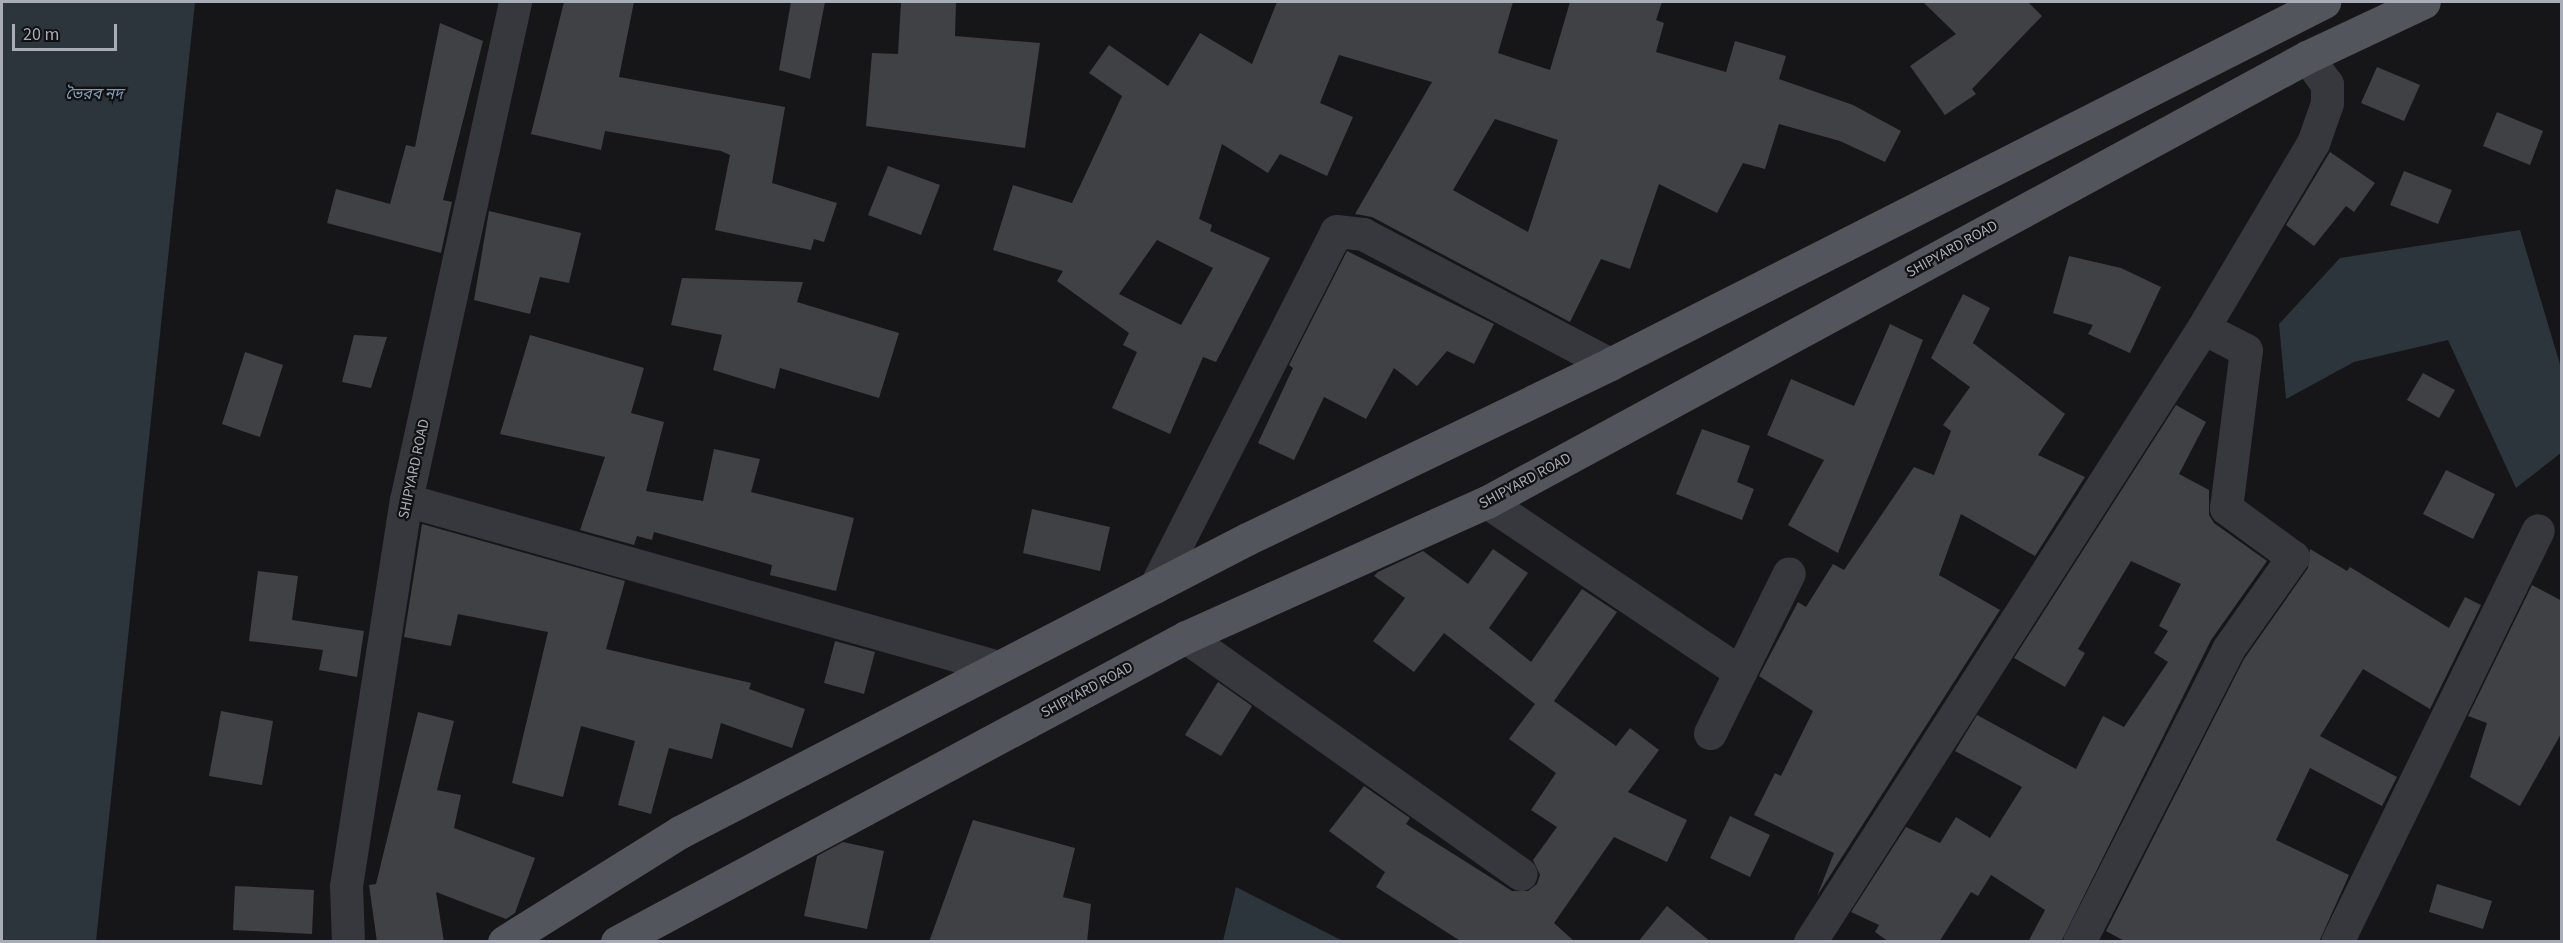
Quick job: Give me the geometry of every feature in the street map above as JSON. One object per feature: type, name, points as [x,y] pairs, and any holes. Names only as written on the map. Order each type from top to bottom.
[{"type":"main road","points":[[504,942],[681,832],[998,667],[1155,587],[1610,364],[2324,2]]},
{"type":"main road","name":"SHIPYARD ROAD","points":[[617,942],[1186,637],[1487,502],[2307,57],[2424,2]]},
{"type":"street","name":"SHIPYARD ROAD","points":[[348,942],[346,886],[406,500],[515,2]]},
{"type":"street","points":[[1810,942],[2203,328],[2313,143],[2327,103],[2327,84],[2307,57]]},
{"type":"street","points":[[1155,587],[1336,231],[1363,234],[1610,364]]},
{"type":"street","points":[[2079,942],[2228,649],[2293,557],[2226,508],[2246,350],[2203,328]]},
{"type":"street","points":[[406,500],[998,667]]},
{"type":"street","points":[[1487,502],[1740,672]]},
{"type":"street","points":[[2337,942],[2538,530]]},
{"type":"street","points":[[1710,733],[1789,573]]},
{"type":"street","points":[[1186,637],[1521,874]]},
{"type":"water","name":"ভৈরব নদ","points":[[2,2],[195,2],[96,941],[2,941]]},
{"type":"water","points":[[2520,230],[2561,368],[2562,452],[2516,488],[2448,340],[2354,362],[2286,399],[2279,324],[2340,258]]},
{"type":"water","points":[[1236,887],[1343,941],[1223,941]]},
{"type":"building","points":[[564,2],[634,2],[619,77],[785,107],[772,183],[837,203],[824,242],[814,239],[811,250],[715,230],[730,155],[721,151],[605,131],[601,150],[531,134]]},
{"type":"building","points":[[791,2],[825,2],[810,79],[779,70]]},
{"type":"building","points":[[901,2],[956,2],[955,36],[1040,43],[1025,148],[866,126],[872,53],[898,54]]},
{"type":"building","points":[[1277,2],[1513,2],[1498,53],[1550,70],[1570,2],[1662,2],[1656,20],[1664,23],[1656,52],[1726,72],[1735,41],[1786,56],[1779,79],[1853,105],[1901,131],[1885,162],[1840,141],[1779,124],[1765,169],[1743,163],[1717,213],[1659,184],[1630,269],[1601,259],[1570,322],[1372,217],[1355,214],[1432,82],[1339,55],[1320,103],[1353,117],[1327,176],[1280,154],[1268,173],[1222,144],[1199,219],[1212,225],[1210,231],[1270,258],[1216,362],[1203,357],[1170,434],[1112,408],[1137,352],[1123,345],[1129,333],[1057,281],[1063,271],[993,250],[1013,185],[1072,203],[1122,96],[1089,73],[1109,45],[1168,86],[1200,33],[1252,64]],"holes":[[[1495,119],[1558,140],[1528,232],[1453,190]],[[1157,240],[1213,268],[1181,325],[1119,294]]]},
{"type":"building","points":[[1923,2],[2028,2],[2042,16],[1972,89],[1976,94],[1945,115],[1910,66],[1956,34]]},
{"type":"building","points":[[440,23],[483,41],[443,200],[452,202],[441,253],[327,223],[336,189],[390,204],[406,145],[415,147]]},
{"type":"building","points":[[2377,67],[2420,85],[2404,121],[2361,103]]},
{"type":"building","points":[[2497,112],[2543,131],[2530,165],[2483,146]]},
{"type":"building","points":[[2330,152],[2375,183],[2354,212],[2346,206],[2314,246],[2286,225]]},
{"type":"building","points":[[888,166],[940,185],[921,235],[868,215]]},
{"type":"building","points":[[2404,171],[2452,190],[2438,224],[2390,205]]},
{"type":"building","points":[[489,211],[581,233],[569,283],[540,277],[530,314],[474,300]]},
{"type":"building","points":[[1347,251],[1494,324],[1474,364],[1447,351],[1417,386],[1394,368],[1366,419],[1324,397],[1294,460],[1258,443],[1293,368],[1289,365]]},
{"type":"building","points":[[2069,256],[2121,268],[2161,287],[2130,353],[2088,334],[2093,325],[2053,313]]},
{"type":"building","points":[[682,278],[803,282],[797,302],[899,333],[879,398],[780,368],[775,389],[713,370],[722,335],[671,325]]},
{"type":"building","points":[[1963,294],[1990,308],[1973,343],[2065,414],[2038,455],[2085,477],[2035,556],[1961,514],[1939,575],[2000,610],[1817,896],[1834,853],[1754,815],[1775,773],[1781,776],[1813,711],[1759,676],[1798,602],[1806,607],[1833,564],[1844,570],[1914,467],[1934,475],[1951,431],[1943,425],[1970,387],[1931,358]]},
{"type":"building","points":[[1890,324],[1923,340],[1838,553],[1788,525],[1824,460],[1767,435],[1791,379],[1854,406]]},
{"type":"building","points":[[354,335],[387,337],[371,388],[342,382]]},
{"type":"building","points":[[530,335],[644,368],[631,413],[664,422],[646,491],[703,501],[714,449],[760,459],[751,492],[854,518],[836,591],[770,575],[772,565],[654,532],[652,540],[637,536],[634,545],[580,530],[605,457],[500,434]]},
{"type":"building","points":[[245,352],[283,365],[260,437],[222,424]]},
{"type":"building","points":[[2423,373],[2455,390],[2439,418],[2407,400]]},
{"type":"building","points":[[2176,405],[2206,422],[2179,474],[2209,490],[2209,515],[2214,523],[2267,561],[2211,640],[2061,942],[2028,942],[2045,910],[1991,875],[1978,896],[1971,892],[1939,942],[1889,942],[1875,932],[1879,925],[1851,912],[1906,827],[1940,843],[1956,817],[1990,838],[2022,787],[1955,751],[1977,715],[2076,769],[2103,716],[2124,727],[2168,662],[2154,653],[2168,631],[2159,626],[2181,584],[2131,561],[2078,649],[2085,653],[2065,687],[2014,658]]},
{"type":"building","points":[[1702,429],[1750,446],[1737,482],[1754,489],[1742,520],[1676,494]]},
{"type":"building","points":[[2446,470],[2495,494],[2473,539],[2423,514]]},
{"type":"building","points":[[1032,509],[1110,527],[1100,571],[1023,553]]},
{"type":"building","points":[[422,524],[625,581],[606,649],[751,683],[749,689],[805,709],[792,748],[721,723],[712,759],[669,748],[651,814],[618,805],[635,741],[581,726],[563,797],[512,783],[548,632],[458,614],[451,646],[404,637]]},
{"type":"building","points":[[1493,549],[1528,573],[1489,628],[1531,662],[1582,589],[1617,612],[1554,701],[1616,746],[1630,728],[1659,750],[1628,792],[1687,820],[1667,862],[1614,837],[1554,923],[1575,942],[1462,942],[1376,887],[1385,872],[1329,831],[1364,786],[1410,818],[1406,824],[1512,891],[1528,891],[1537,884],[1540,875],[1533,860],[1557,827],[1531,810],[1556,773],[1509,739],[1535,704],[1444,633],[1414,672],[1373,641],[1405,598],[1374,576],[1378,572],[1423,551],[1468,584]]},
{"type":"building","points":[[2310,549],[2347,571],[2350,567],[2449,628],[2465,597],[2481,605],[2430,709],[2363,669],[2320,736],[2397,777],[2382,806],[2310,768],[2276,840],[2349,875],[2319,942],[2126,942],[2106,931],[2244,659],[2308,568]]},
{"type":"building","points":[[258,571],[298,576],[292,620],[364,631],[357,677],[319,670],[323,650],[249,641]]},
{"type":"building","points":[[2532,585],[2562,601],[2561,734],[2520,806],[2470,777],[2487,723],[2468,716]]},
{"type":"building","points":[[835,641],[875,652],[864,694],[824,683]]},
{"type":"building","points":[[1218,682],[1252,706],[1221,756],[1185,735]]},
{"type":"building","points":[[221,711],[273,721],[262,785],[209,776]]},
{"type":"building","points":[[418,712],[454,721],[437,790],[461,795],[454,828],[535,858],[515,913],[506,919],[436,892],[444,942],[377,942],[369,885],[376,884]]},
{"type":"building","points":[[1730,816],[1770,835],[1750,877],[1710,858]]},
{"type":"building","points":[[973,820],[1075,848],[1063,897],[1091,904],[1087,942],[929,942]]},
{"type":"building","points":[[843,842],[884,851],[867,929],[804,916],[817,856]]},
{"type":"building","points":[[2437,884],[2492,901],[2483,929],[2429,912]]},
{"type":"building","points":[[235,886],[314,890],[312,934],[233,930]]},
{"type":"building","points":[[1667,906],[1711,942],[1638,942]]}]
